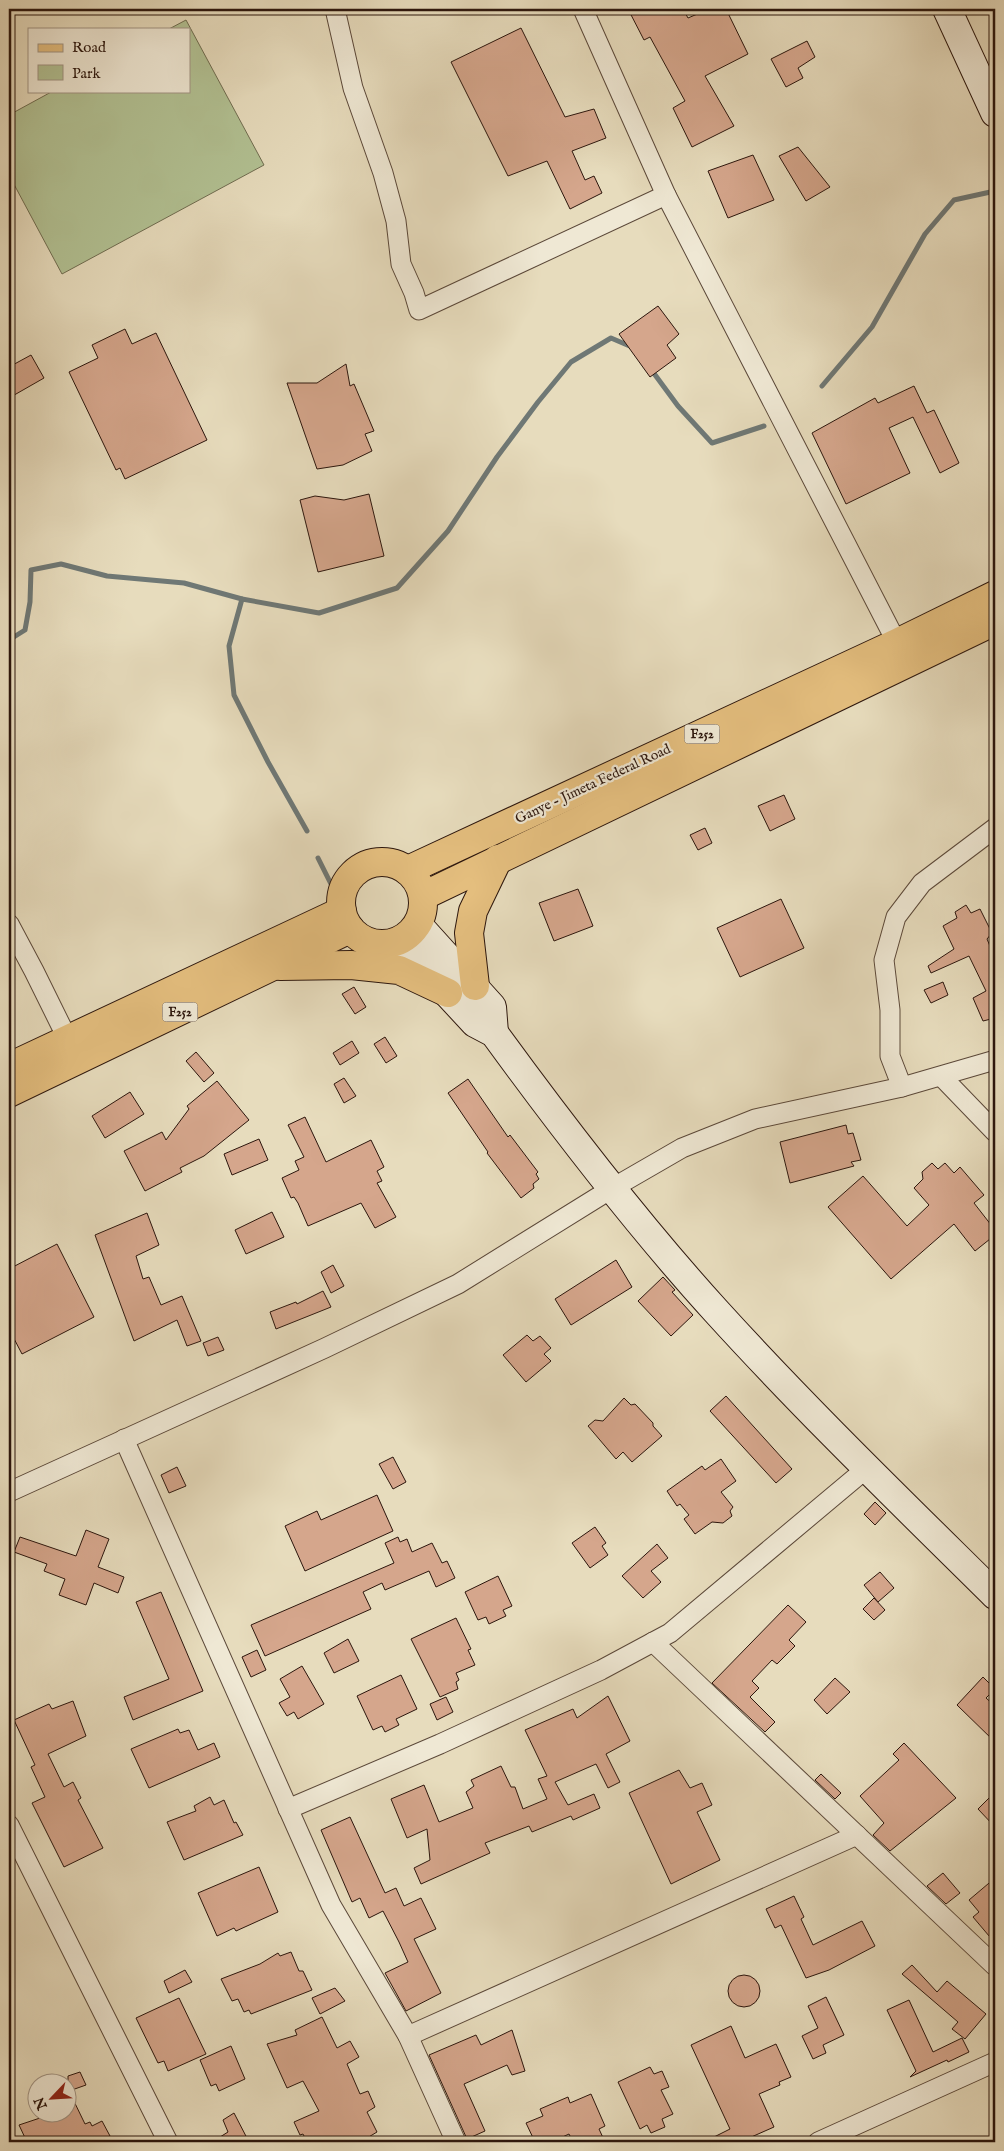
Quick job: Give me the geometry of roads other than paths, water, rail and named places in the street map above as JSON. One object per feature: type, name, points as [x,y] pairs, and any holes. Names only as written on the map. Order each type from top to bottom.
[{"type":"main road","points":[[947,9],[995,113]]},
{"type":"main road","name":"Ganye - Jimeta Federal Road","points":[[408,870],[898,644],[995,595]]},
{"type":"main road","name":"Ganye - Jimeta Federal Road","points":[[423,896],[995,621]]},
{"type":"main road","points":[[475,986],[469,933],[473,911],[498,859]]},
{"type":"main road","points":[[380,861],[399,865],[408,870],[415,878],[423,896],[424,906],[409,933],[385,945],[375,944],[361,938],[346,920],[343,891],[347,882],[361,867],[380,861]]},
{"type":"main road","name":"F252","points":[[9,1068],[73,1050],[274,966],[346,920]]},
{"type":"main road","name":"F252","points":[[9,1093],[73,1050],[346,920]]},
{"type":"main road","points":[[409,933],[475,986],[492,1007],[494,1033]]},
{"type":"main road","points":[[409,933],[448,993],[475,1023],[494,1033],[611,1189],[717,1312],[867,1468],[995,1595]]},
{"type":"main road","points":[[274,966],[351,965],[399,970],[448,993]]},
{"type":"street","points":[[335,9],[353,88],[383,173],[396,221],[401,264],[414,293],[419,310],[666,195]]},
{"type":"street","points":[[583,9],[666,195],[898,644]]},
{"type":"street","points":[[902,1087],[890,1056],[890,1010],[884,960],[896,917],[922,883],[995,828]]},
{"type":"street","points":[[9,924],[73,1050]]},
{"type":"street","points":[[9,1492],[458,1284],[611,1189],[682,1148],[755,1118],[902,1087],[942,1077],[995,1060]]},
{"type":"street","points":[[942,1077],[995,1132]]},
{"type":"street","points":[[124,1439],[331,1905],[408,2036],[456,2142]]},
{"type":"street","points":[[288,1810],[449,1740],[602,1670],[670,1634],[867,1468]]},
{"type":"street","points":[[654,1642],[995,1966]]},
{"type":"street","points":[[9,1825],[168,2142]]},
{"type":"street","points":[[408,2036],[857,1835]]},
{"type":"street","points":[[818,2142],[995,2062]]},
{"type":"waterway","points":[[822,386],[872,327],[925,234],[954,200],[995,191]]},
{"type":"waterway","points":[[9,640],[25,630],[30,602],[31,570],[61,564],[107,576],[184,583],[242,599],[319,613],[397,588],[448,531],[497,457],[571,362],[611,338],[632,347]]},
{"type":"waterway","points":[[650,368],[678,406],[712,443],[764,426]]},
{"type":"waterway","points":[[242,599],[229,646],[234,695],[268,762],[307,831]]},
{"type":"waterway","points":[[318,858],[333,888]]}]
